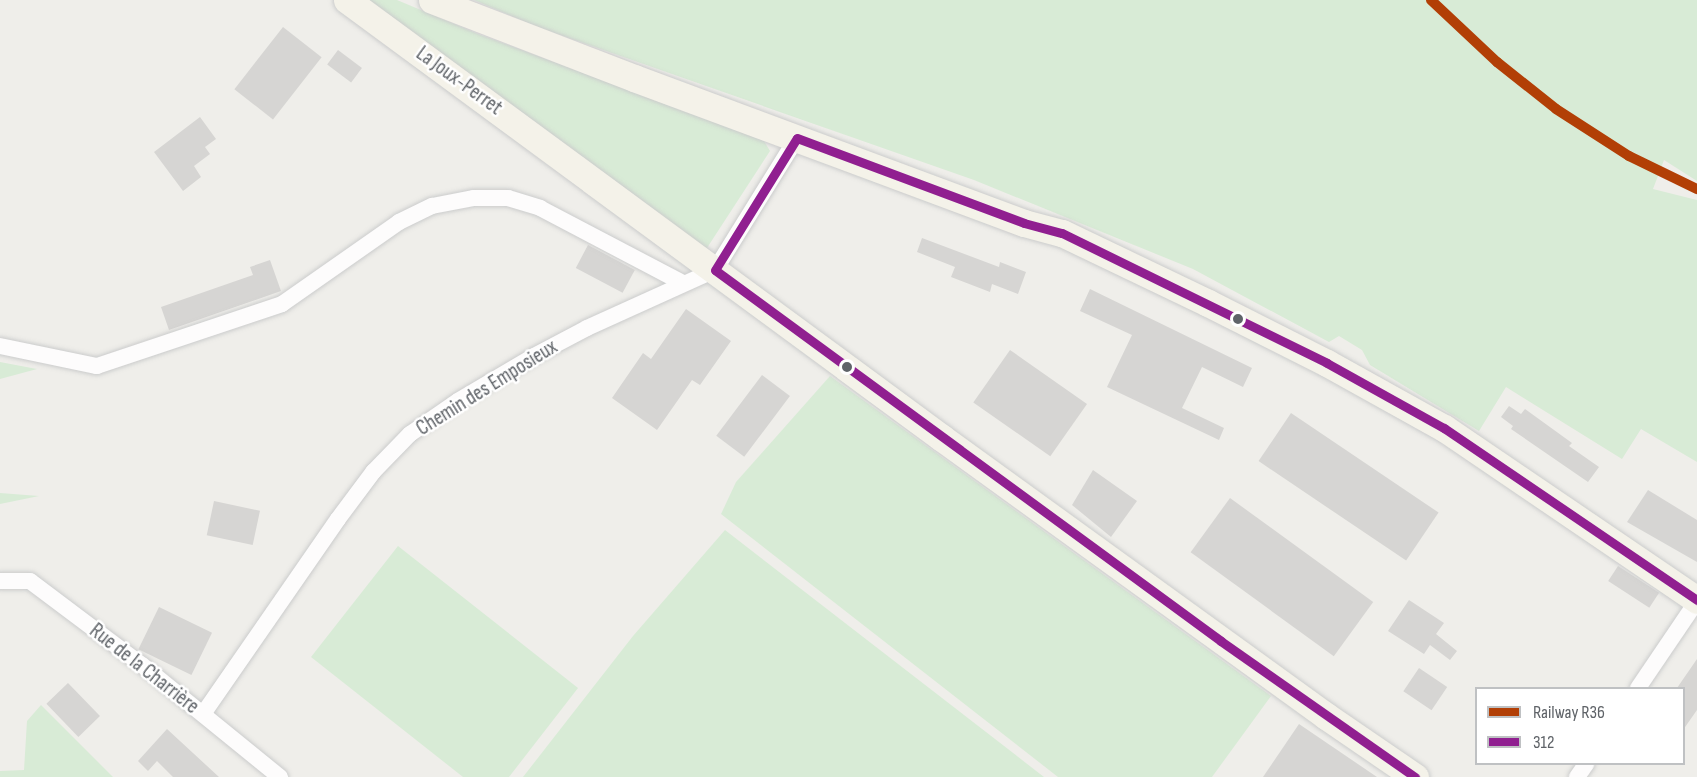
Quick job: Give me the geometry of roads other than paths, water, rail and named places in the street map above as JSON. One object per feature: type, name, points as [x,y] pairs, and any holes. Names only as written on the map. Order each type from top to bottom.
[{"type":"main road","name":"La Joux-Perret","points":[[347,0],[1183,613],[1415,777]]},
{"type":"main road","points":[[432,0],[508,31],[1024,223],[1062,233],[1327,363],[1444,429],[1697,601]]},
{"type":"street","points":[[715,270],[797,138]]},
{"type":"street","points":[[0,346],[97,366],[282,304],[399,222],[432,206],[474,198],[508,198],[540,208],[683,284]]},
{"type":"street","name":"Chemin des Emposieux","points":[[203,714],[338,519],[373,472],[410,434],[499,376],[587,328],[715,270]]},
{"type":"street","name":"Rue de la Charrière","points":[[0,581],[30,581],[142,665],[280,777]]},
{"type":"street","points":[[1639,687],[1697,601]]},
{"type":"rail line","name":"R36","points":[[1431,0],[1497,62],[1556,109],[1629,156],[1697,189]]}]
